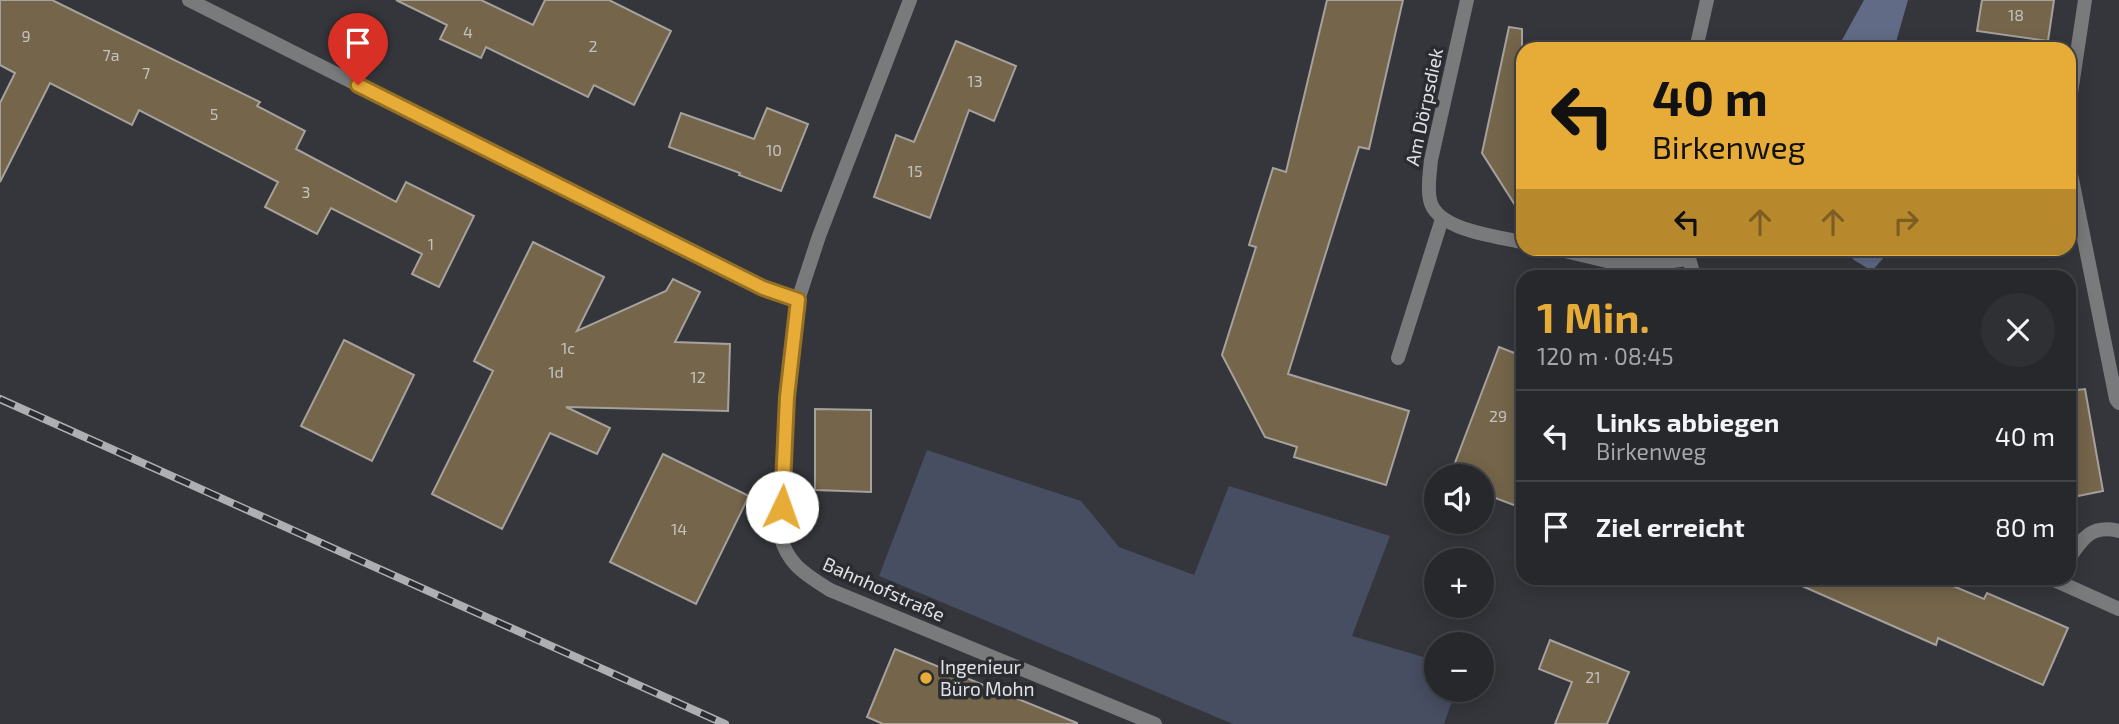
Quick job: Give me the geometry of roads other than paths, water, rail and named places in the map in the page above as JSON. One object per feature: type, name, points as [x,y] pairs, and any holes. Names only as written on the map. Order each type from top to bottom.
[{"type":"street","points":[[188,0],[763,288],[798,300]]},
{"type":"street","name":"Bahnhofstraße","points":[[910,0],[815,248],[798,300],[787,397],[780,535],[784,551],[799,570],[830,590],[1155,724]]},
{"type":"street","name":"Am Dörpsdiek","points":[[1442,219],[1430,203],[1428,185],[1431,160],[1467,0]]},
{"type":"street","points":[[1698,42],[1707,0]]},
{"type":"street","points":[[2076,60],[2085,0]]},
{"type":"street","points":[[2076,199],[2116,399],[2119,403]]},
{"type":"street","points":[[1398,358],[1442,219],[1470,230],[1516,241]]},
{"type":"street","points":[[1586,256],[1639,265],[1679,256]]},
{"type":"street","points":[[2076,551],[2090,533],[2106,528],[2119,531]]},
{"type":"street","points":[[2069,585],[2119,609]]},
{"type":"railway","points":[[0,399],[725,724]]},
{"type":"place","name":"Ingenieur Büro Mohn","points":[[926,678]]}]
